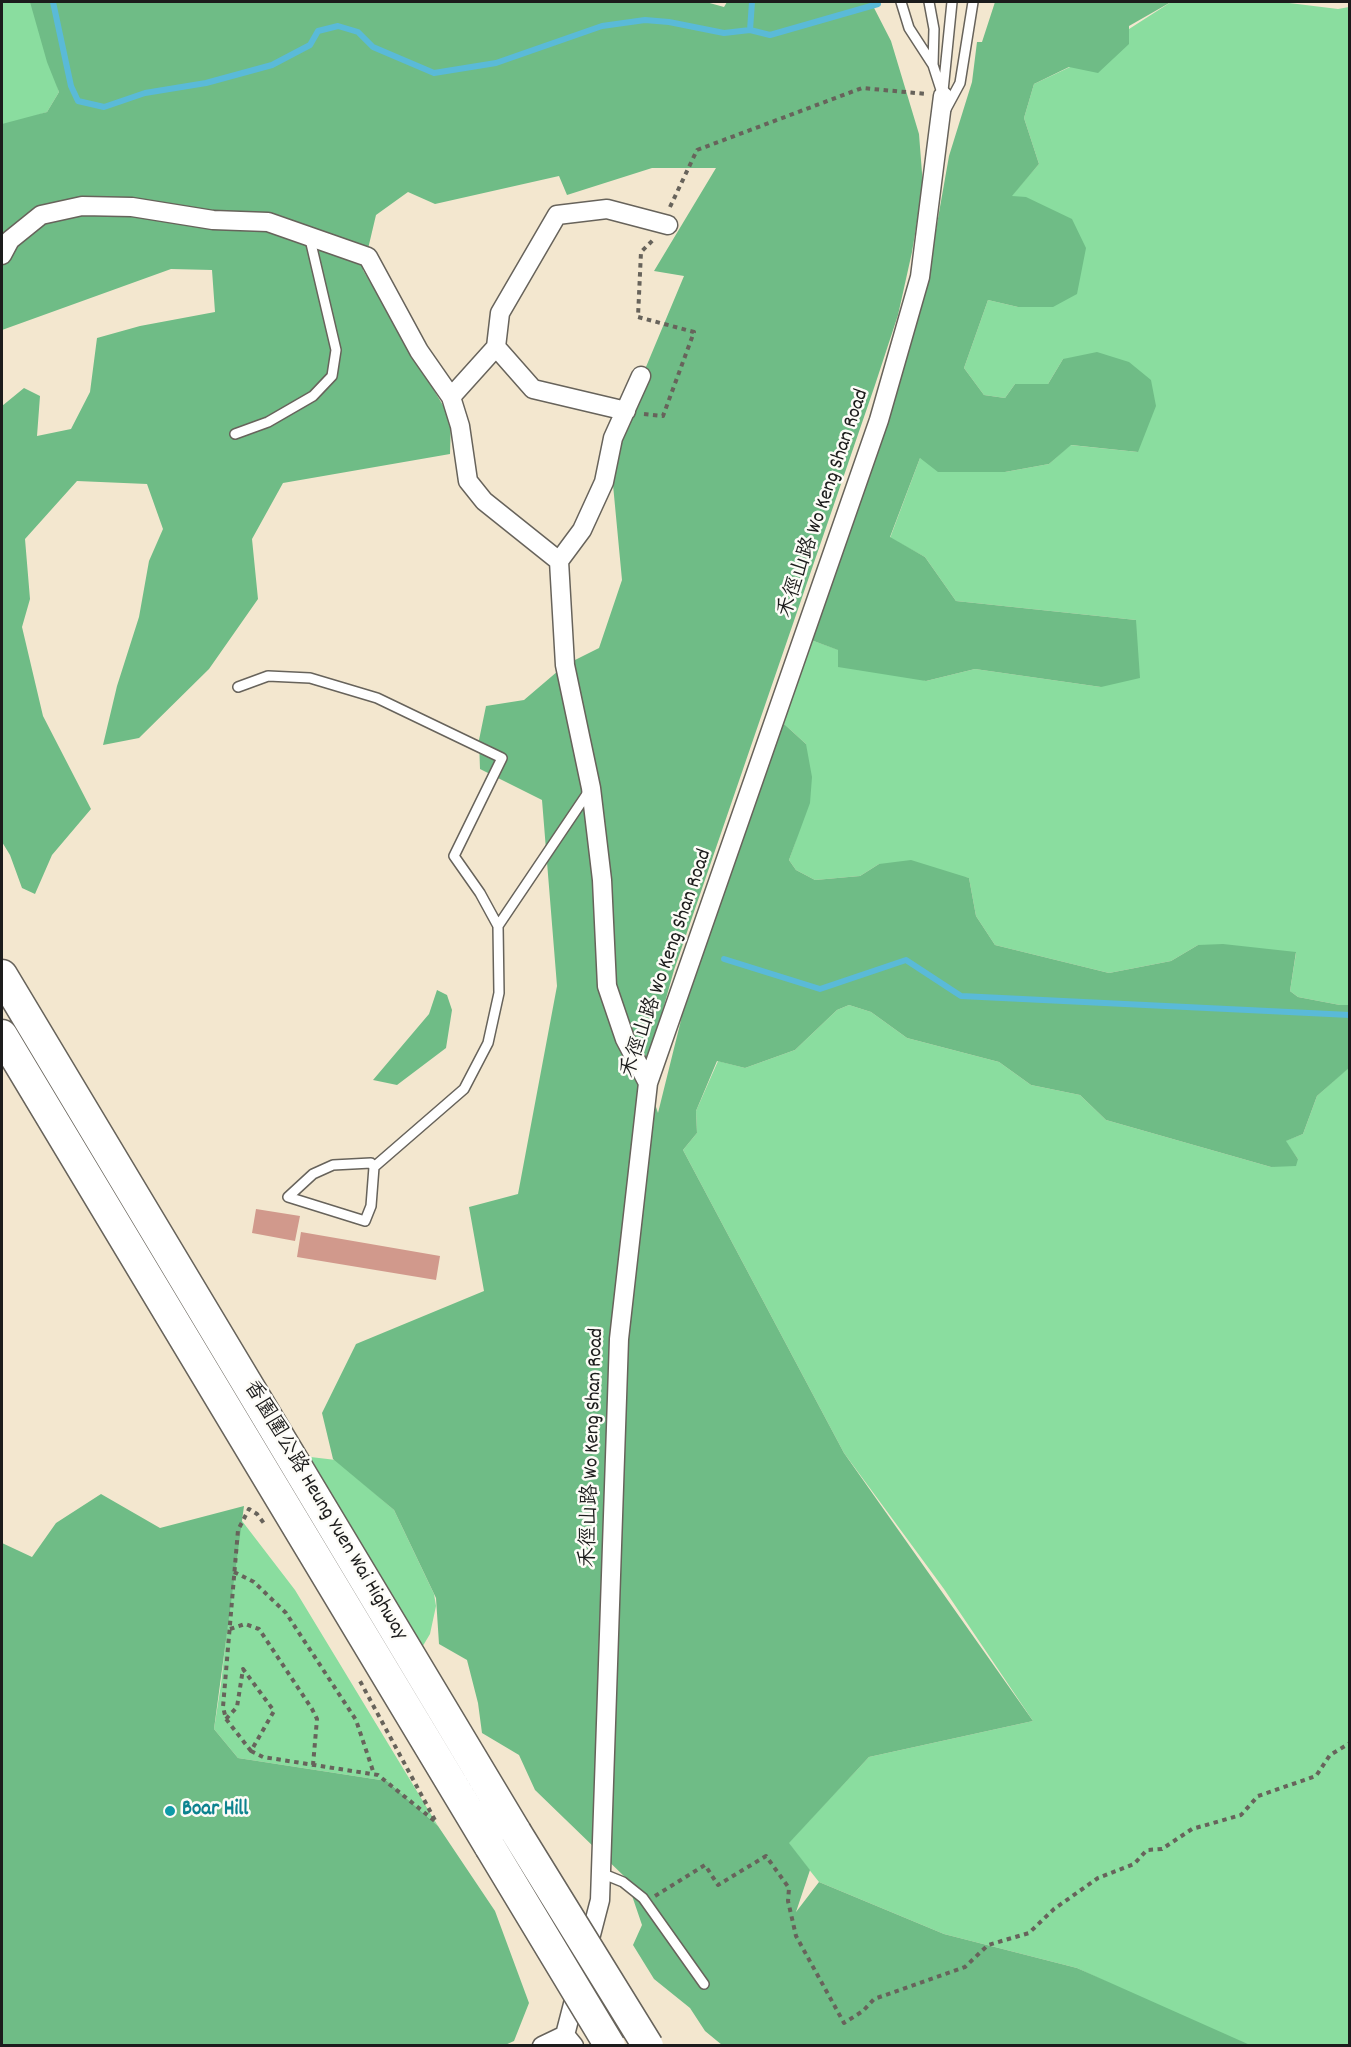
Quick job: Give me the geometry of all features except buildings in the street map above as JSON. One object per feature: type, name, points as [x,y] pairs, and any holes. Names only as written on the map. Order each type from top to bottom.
[{"type":"highway","name":"香園圍公路 Heung Yuen Wai Highway","points":[[2,975],[516,1832],[648,2046]]},
{"type":"highway","name":"香園圍公路 Heung Yuen Wai Highway","points":[[2,1035],[609,2046]]},
{"type":"street","name":"禾徑山路 Wo Keng Shan Road","points":[[569,2040],[600,1900],[619,1339],[648,1083],[879,420],[920,277],[943,96]]},
{"type":"street","points":[[2,255],[10,240],[41,215],[81,206],[132,207],[213,219],[268,222],[368,257],[419,351],[451,397],[460,426],[468,480],[484,501],[559,561]]},
{"type":"street","points":[[451,397],[496,347],[500,313],[557,215],[607,209],[668,225]]},
{"type":"street","points":[[496,347],[533,389],[626,411]]},
{"type":"street","points":[[641,376],[614,438],[604,482],[582,530],[559,561],[565,665],[591,788],[602,880],[607,986],[625,1039],[648,1083]]},
{"type":"street","points":[[542,2046],[569,2040]]},
{"type":"lane","name":"禾徑山路 Wo Keng Shan Road","points":[[901,2],[909,28],[933,64],[943,96]]},
{"type":"lane","points":[[929,2],[934,29],[933,64]]},
{"type":"lane","points":[[943,96],[952,2]]},
{"type":"lane","points":[[942,117],[960,83],[973,2]]},
{"type":"lane","points":[[235,434],[268,422],[313,396],[332,376],[336,350],[309,235]]},
{"type":"lane","points":[[238,687],[268,676],[310,678],[377,698],[502,759],[454,856],[480,893],[498,926],[499,993],[488,1043],[464,1089],[374,1167],[371,1206],[365,1221],[288,1197],[313,1173],[333,1165],[371,1163],[374,1167]]},
{"type":"lane","points":[[498,926],[591,788]]},
{"type":"lane","points":[[601,1873],[623,1882],[646,1902],[705,1984]]},
{"type":"path","points":[[626,411],[663,416],[694,332],[638,317],[641,252],[668,225],[670,206],[697,150],[862,88],[943,96]]},
{"type":"path","points":[[270,1530],[257,1514],[249,1509],[238,1530],[223,1707],[226,1719],[251,1751],[263,1757],[374,1775],[436,1822],[356,1675]]},
{"type":"path","points":[[234,1572],[254,1582],[286,1613],[356,1720],[374,1775]]},
{"type":"path","points":[[230,1629],[244,1624],[259,1629],[312,1709],[316,1719],[313,1765]]},
{"type":"path","points":[[226,1719],[237,1707],[243,1669],[274,1711],[251,1751]]},
{"type":"path","points":[[646,1902],[705,1865],[718,1885],[766,1856],[789,1888],[788,1901],[795,1936],[844,2023],[863,2011],[874,1999],[965,1967],[988,1945],[1029,1933],[1054,1909],[1098,1878],[1134,1864],[1147,1850],[1162,1849],[1192,1829],[1240,1815],[1258,1796],[1316,1776],[1330,1755],[1350,1743]]},
{"type":"green space","points":[[2,2],[32,2],[59,92],[47,112],[2,127]]},
{"type":"green space","points":[[30,2],[706,2],[724,7],[727,2],[871,2],[891,41],[919,134],[923,186],[912,252],[898,315],[875,385],[674,970],[660,1020],[648,1083],[658,1113],[682,1016],[783,723],[806,744],[812,777],[810,803],[789,860],[796,870],[815,880],[860,876],[879,864],[911,860],[969,878],[976,916],[995,945],[1109,973],[1171,961],[1198,945],[1223,944],[1296,952],[1290,991],[1298,997],[1349,1005],[1350,1067],[1317,1096],[1303,1134],[1286,1141],[1298,1159],[1296,1166],[1271,1167],[1106,1120],[1080,1095],[1031,1085],[999,1062],[907,1038],[871,1012],[849,1005],[837,1010],[795,1050],[745,1068],[717,1061],[696,1111],[697,1133],[683,1150],[844,1453],[1033,1721],[869,1757],[789,1843],[810,1870],[796,1912],[819,1882],[944,1934],[1077,1968],[1250,2045],[722,2045],[705,2031],[690,2008],[654,1979],[633,1945],[642,1925],[626,1878],[535,1790],[519,1755],[482,1733],[478,1703],[467,1660],[439,1644],[436,1598],[394,1510],[333,1459],[322,1413],[356,1344],[484,1291],[469,1207],[518,1194],[557,986],[542,800],[480,769],[479,740],[486,706],[524,700],[565,665],[599,648],[622,580],[610,453],[684,276],[654,271],[716,168],[652,168],[567,195],[559,176],[435,204],[408,192],[376,215],[363,270],[451,419],[450,454],[283,483],[252,539],[258,599],[209,669],[139,738],[103,745],[117,686],[139,617],[149,561],[163,529],[147,484],[77,481],[25,539],[30,599],[22,627],[43,716],[91,809],[52,855],[35,894],[22,888],[10,855],[2,842],[2,406],[24,388],[40,396],[37,436],[71,429],[90,392],[97,338],[140,326],[215,312],[212,270],[171,269],[2,330],[2,124],[47,112],[59,92],[47,62]]},
{"type":"green space","points":[[995,2],[1171,2],[1129,26],[1129,44],[1098,73],[1069,67],[1034,84],[1024,118],[1039,164],[1012,196],[1026,197],[1072,219],[1086,248],[1077,294],[1053,307],[1018,307],[988,300],[964,368],[984,395],[1005,398],[1015,384],[1048,384],[1063,359],[1097,352],[1129,362],[1151,380],[1156,406],[1138,452],[1071,445],[1049,464],[1005,472],[938,472],[920,458],[890,537],[925,557],[956,601],[1136,620],[1140,678],[1101,687],[975,669],[926,681],[838,667],[838,650],[811,640],[896,394],[925,292],[949,156],[972,82],[977,42],[982,42]]},
{"type":"green space","points":[[1171,2],[1281,2],[1338,9],[1349,7],[1349,1005],[1298,997],[1290,991],[1296,953],[1198,945],[1171,961],[1109,973],[995,945],[976,916],[969,878],[879,864],[860,876],[815,880],[796,870],[789,860],[796,840],[806,744],[783,723],[811,640],[926,681],[975,669],[1101,687],[1136,620],[956,601],[925,557],[890,538],[920,458],[1005,472],[1049,464],[1070,445],[1138,452],[1063,359],[1048,384],[1015,384],[1005,398],[984,395],[964,368],[988,300],[1018,307],[1011,196],[1039,164],[1024,118],[1034,84],[1070,67]]},
{"type":"green space","points":[[437,990],[447,995],[452,1010],[446,1048],[397,1085],[373,1080],[429,1014]]},
{"type":"green space","points":[[849,1005],[871,1012],[907,1038],[999,1062],[1031,1085],[1080,1095],[1106,1120],[1271,1167],[1298,1159],[1285,1141],[1303,1134],[1317,1096],[1349,1067],[1349,2045],[1240,2045],[1077,1968],[944,1934],[819,1882],[788,1843],[869,1757],[1033,1721],[944,1589],[844,1453],[683,1150],[697,1133],[696,1111],[718,1061],[745,1068],[795,1050],[837,1010]]},
{"type":"green space","points":[[302,1456],[336,1460],[394,1510],[434,1594],[436,1606],[430,1634],[421,1649]]},
{"type":"green space","points":[[101,1494],[160,1528],[244,1506],[214,1729],[238,1758],[387,1781],[438,1826],[495,1911],[529,2003],[514,2041],[503,2046],[2,2045],[2,1543],[32,1557],[56,1523]]},
{"type":"green space","points":[[239,1517],[295,1590],[438,1826],[387,1781],[238,1758],[214,1729]]},
{"type":"waterway","points":[[53,2],[71,86],[78,101],[104,107],[145,93],[206,83],[272,65],[310,45],[318,31],[338,26],[358,32],[373,47],[434,73],[496,63],[602,26],[645,20],[669,22],[724,33],[750,30],[770,35],[878,4]]},
{"type":"waterway","points":[[750,30],[752,2]]},
{"type":"waterway","points":[[724,959],[820,989],[906,960],[961,996],[1350,1015]]},
{"type":"place","name":"Boar Hill","points":[[170,1811]]}]
